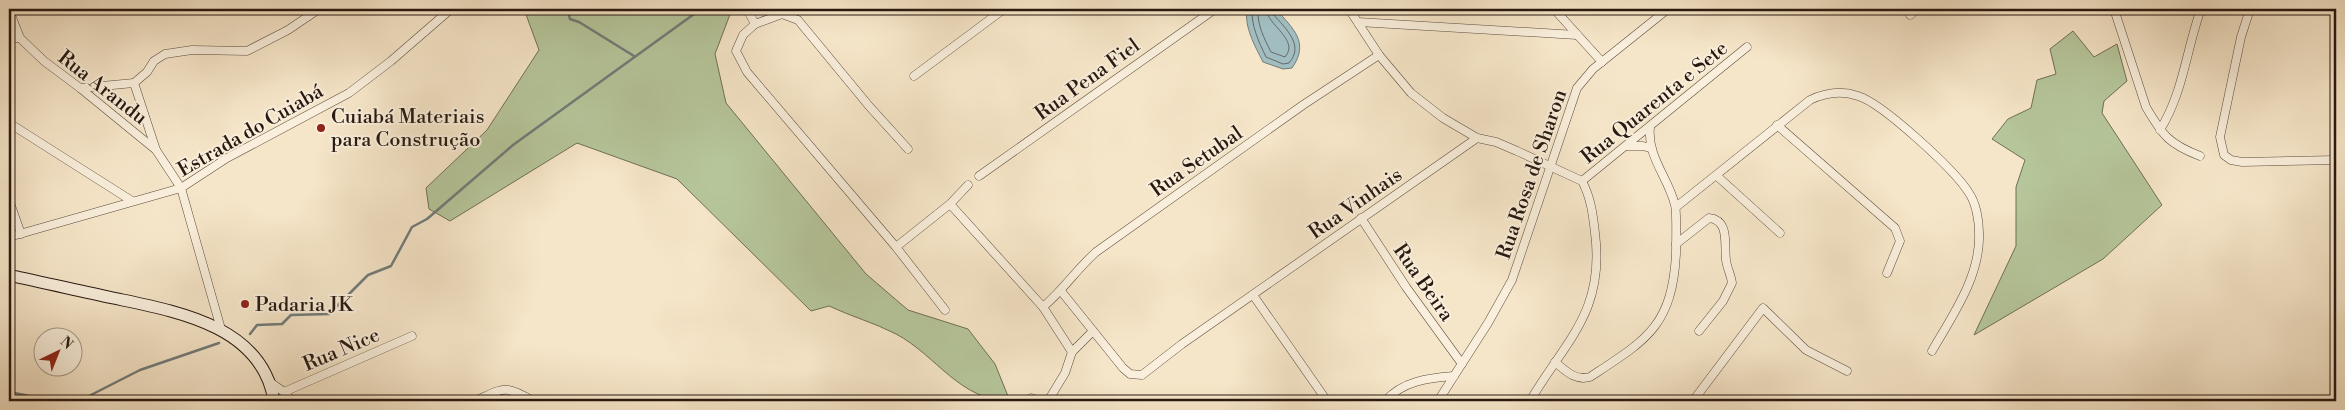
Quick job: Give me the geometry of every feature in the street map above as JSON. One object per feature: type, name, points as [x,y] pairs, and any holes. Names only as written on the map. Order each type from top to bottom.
[{"type":"main road","points":[[9,275],[171,310],[221,329],[242,345],[262,368],[270,382],[274,401]]},
{"type":"street","points":[[80,88],[134,83],[147,72],[154,61],[165,54],[192,50],[247,51],[288,30],[319,9]]},
{"type":"street","name":"Estrada do Cuiabá","points":[[9,237],[181,188],[227,158],[349,93],[391,61],[451,9]]},
{"type":"street","points":[[747,9],[755,24]]},
{"type":"street","points":[[914,76],[1004,9]]},
{"type":"street","name":"Rua Pena Fiel","points":[[979,176],[1216,9]]},
{"type":"street","points":[[1349,9],[1379,56],[1411,93],[1443,118],[1477,138],[1503,145],[1582,181],[1592,209],[1597,248],[1593,294],[1585,316],[1530,401]]},
{"type":"street","points":[[1554,9],[1602,62]]},
{"type":"street","name":"Rua Rosa de Sharon","points":[[1438,401],[1488,323],[1512,280],[1576,88],[1602,62],[1668,9]]},
{"type":"street","points":[[1910,15],[1918,9]]},
{"type":"street","points":[[2114,9],[2146,107],[2160,130],[2176,146],[2200,156]]},
{"type":"street","points":[[2250,9],[2241,37],[2224,113],[2220,137],[2224,155],[2231,160],[2242,162],[2336,160]]},
{"type":"street","name":"Rua Arandu","points":[[9,10],[20,38],[44,61],[156,150],[181,188],[221,329]]},
{"type":"street","points":[[2160,130],[2169,116],[2184,76],[2199,10]]},
{"type":"street","points":[[908,149],[869,106],[798,20],[782,14],[771,16],[755,24],[743,35],[736,51],[743,66],[820,161],[896,248],[945,310]]},
{"type":"street","points":[[1358,22],[1576,35]]},
{"type":"street","points":[[9,38],[20,38]]},
{"type":"street","name":"Rua Quarenta e Sete","points":[[1582,181],[1747,47]]},
{"type":"street","name":"Rua Setubal","points":[[1043,307],[1061,291],[1082,264],[1096,252],[1303,105],[1379,56]]},
{"type":"street","points":[[134,83],[156,150]]},
{"type":"street","points":[[1676,206],[1717,176],[1777,125],[1810,100],[1823,94],[1838,92],[1860,96],[1879,107],[1905,129],[1958,179],[1970,194],[1977,213],[1979,234],[1977,263],[1959,304],[1932,351]]},
{"type":"street","points":[[9,123],[132,201]]},
{"type":"street","points":[[1777,125],[1895,228],[1900,241],[1887,273]]},
{"type":"street","points":[[1555,362],[1575,377],[1582,379],[1590,377],[1639,344],[1652,332],[1665,311],[1673,287],[1676,206],[1650,148],[1650,127]]},
{"type":"street","name":"Rua Vinhais","points":[[1093,331],[1130,374],[1142,375],[1152,370],[1182,344],[1477,138]]},
{"type":"street","points":[[1626,147],[1643,146],[1650,148]]},
{"type":"street","points":[[1717,176],[1780,233]]},
{"type":"street","points":[[896,248],[950,204],[968,185]]},
{"type":"street","points":[[9,200],[21,234]]},
{"type":"street","points":[[950,204],[1043,307],[1072,352]]},
{"type":"street","name":"Rua Beira","points":[[1361,218],[1406,288],[1462,364]]},
{"type":"street","points":[[1676,244],[1709,218],[1716,219],[1721,223],[1725,232],[1726,259],[1732,283],[1723,301],[1699,331]]},
{"type":"street","points":[[1048,401],[1065,373],[1072,352],[1093,331],[1061,291]]},
{"type":"street","points":[[1253,295],[1328,401]]},
{"type":"street","points":[[1693,401],[1763,308],[1806,350],[1847,371]]},
{"type":"street","name":"Rua Nice","points":[[284,392],[412,336]]},
{"type":"street","points":[[1385,401],[1403,387],[1419,380],[1454,376]]},
{"type":"street","points":[[270,382],[284,392],[292,401]]},
{"type":"street","points":[[476,401],[509,388],[533,401]]},
{"type":"street","points":[[1031,398],[1040,401]]},
{"type":"green space","points":[[524,9],[732,9],[715,54],[726,103],[866,274],[908,310],[968,329],[995,364],[1010,401],[992,399],[963,385],[924,353],[888,330],[829,306],[811,311],[677,179],[577,143],[450,221],[429,209],[426,188],[487,130],[539,50]]},
{"type":"green space","points":[[2073,31],[2094,57],[2117,44],[2127,81],[2104,101],[2102,113],[2162,205],[2103,259],[1974,335],[2016,246],[2016,187],[2025,160],[1992,139],[2008,119],[2031,108],[2037,80],[2056,74],[2050,49]]},
{"type":"water","points":[[1247,9],[1276,9],[1293,30],[1299,43],[1299,51],[1292,68],[1283,69],[1263,62],[1247,23]]},
{"type":"waterway","points":[[567,9],[570,19],[579,22],[634,56]]},
{"type":"waterway","points":[[250,334],[257,325],[282,324],[291,315],[329,314],[368,275],[391,266],[412,227],[427,219],[513,145],[701,9]]},
{"type":"waterway","points":[[58,401],[85,398],[140,370],[219,343]]},
{"type":"waterway","points":[[9,392],[56,401]]},
{"type":"place","name":"Cuiabá Materiais para Construção","points":[[321,128]]},
{"type":"place","name":"Padaria JK","points":[[245,304]]}]
